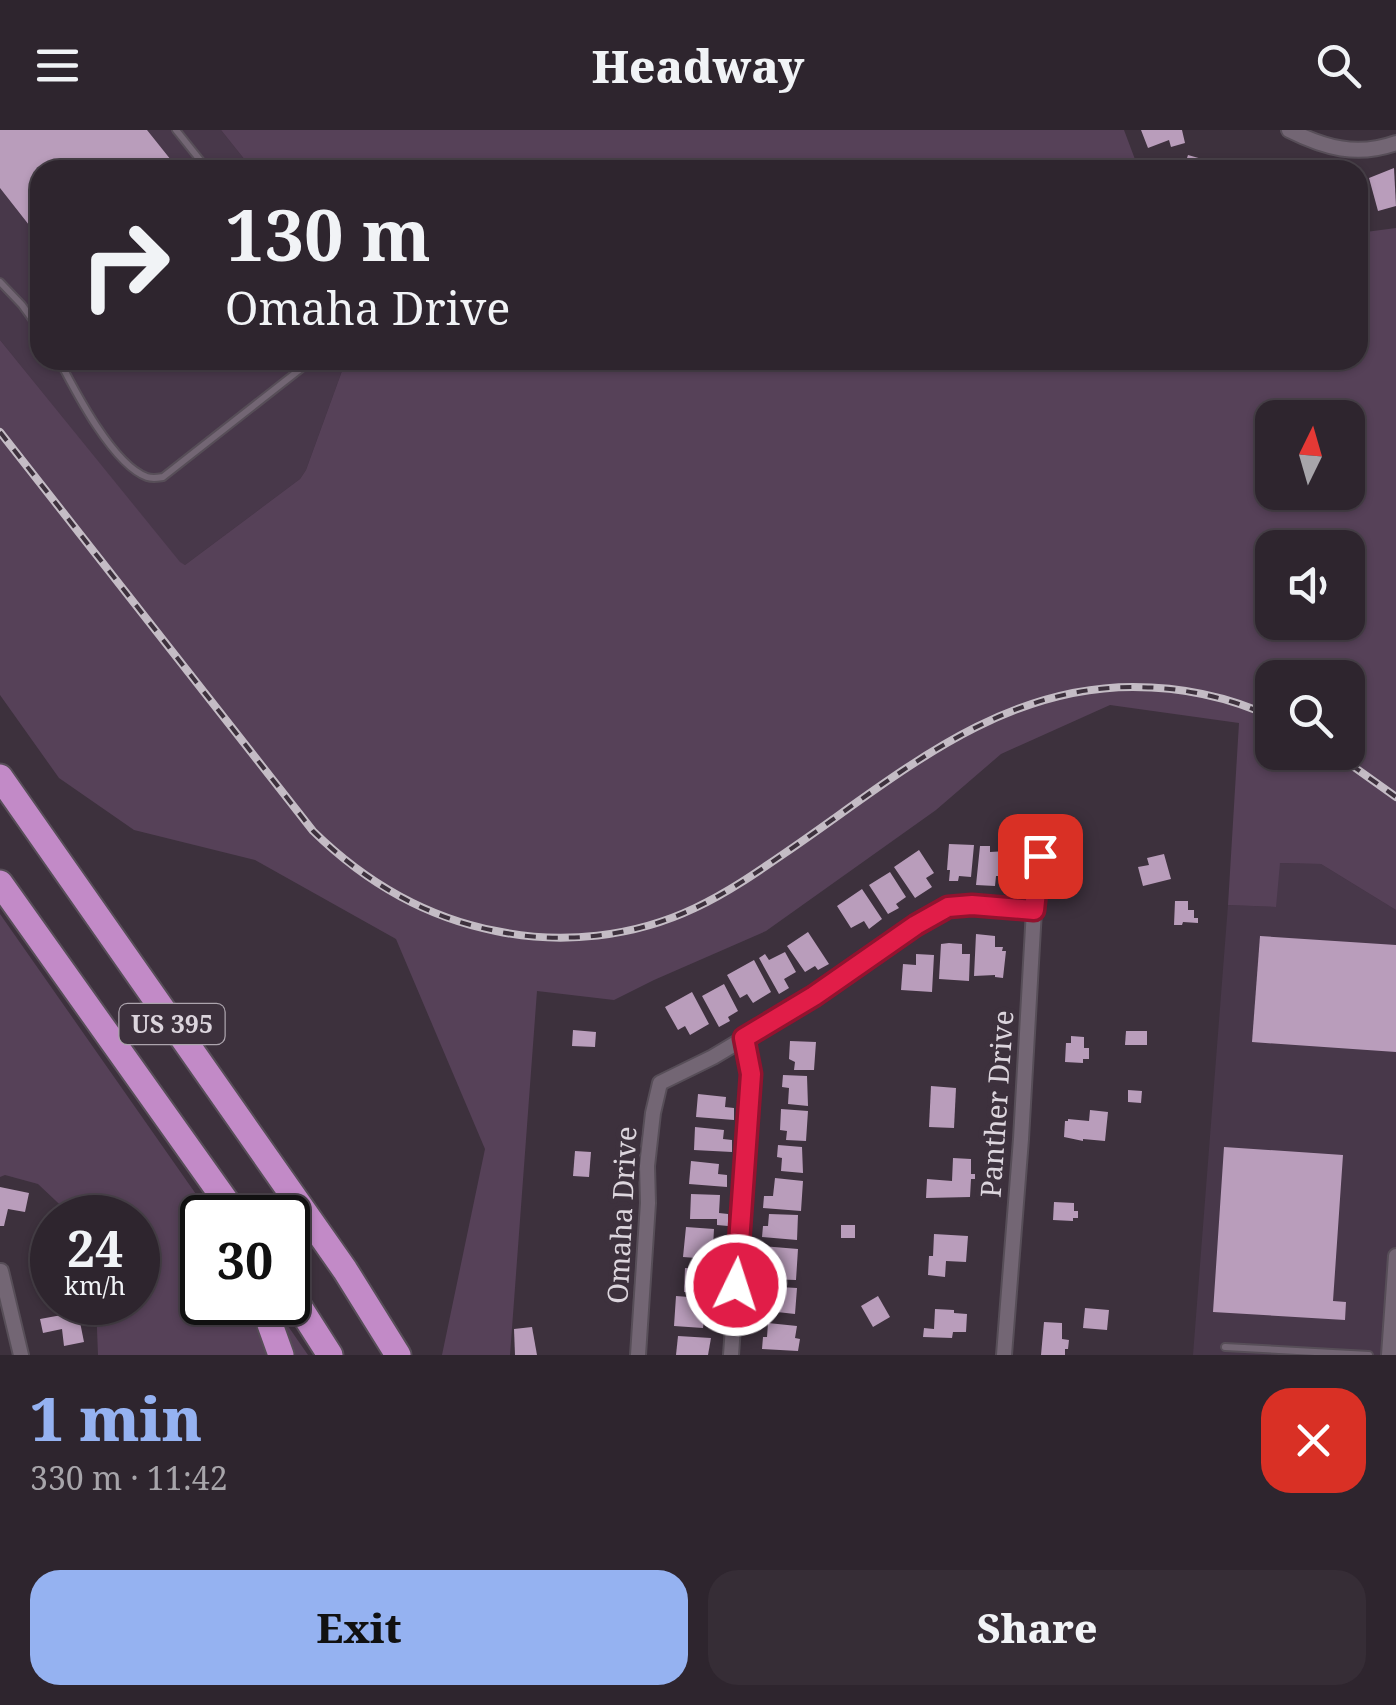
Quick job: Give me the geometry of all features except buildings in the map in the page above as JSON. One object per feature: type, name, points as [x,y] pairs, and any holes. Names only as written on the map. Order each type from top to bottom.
[{"type":"highway","name":"US 395","points":[[0,778],[334,1254],[398,1355]]},
{"type":"highway","name":"US 395","points":[[0,883],[221,1195]]},
{"type":"highway","points":[[114,1046],[204,1195]]},
{"type":"highway","points":[[310,1324],[330,1355]]},
{"type":"highway","points":[[270,1325],[281,1355]]},
{"type":"street","points":[[1289,130],[1338,150],[1373,150],[1396,142]]},
{"type":"street","name":"Panther Drive","points":[[1004,1355],[1040,856]]},
{"type":"street","name":"Omaha Drive","points":[[638,1355],[648,1203],[646,1166],[660,1083],[814,996],[948,907],[1034,910]]},
{"type":"street","points":[[732,1355],[751,1074],[744,1038]]},
{"type":"street","points":[[1389,1355],[1396,1256]]},
{"type":"street","points":[[0,1343],[20,1348],[1,1270]]},
{"type":"lane","points":[[176,130],[200,160]]},
{"type":"lane","points":[[0,282],[30,316]]},
{"type":"lane","points":[[64,370],[80,402],[122,459],[150,478],[163,477],[299,370]]},
{"type":"lane","points":[[1225,1348],[1369,1355]]},
{"type":"shaded area","points":[[0,130],[221,130],[245,160],[30,160],[30,370],[342,370],[300,479],[185,565],[0,340]]},
{"type":"shaded area","points":[[221,130],[1124,130],[1135,160],[245,160]]},
{"type":"shaded area","points":[[1396,228],[1396,910],[1321,864],[1280,863],[1276,907],[1228,905],[1239,723],[1110,705],[1001,754],[936,810],[766,931],[614,1000],[537,991],[510,1355],[442,1355],[485,1149],[396,939],[255,860],[134,830],[59,778],[0,695],[0,340],[185,565],[300,479],[342,370],[1368,370],[1368,232]]},
{"type":"shaded area","points":[[1279,863],[1321,864],[1396,910],[1396,1355],[1193,1355],[1228,905],[1275,907]]},
{"type":"shaded area","points":[[0,914],[197,1195],[180,1195],[180,1325],[287,1325],[308,1355],[98,1355],[97,1325],[160,1325],[160,1195],[50,1195],[38,1184],[0,1177]]},
{"type":"railway","points":[[0,432],[313,831],[353,866],[397,895],[444,917],[496,931],[572,938],[623,932],[672,918],[741,882],[948,742],[1036,703],[1083,691],[1151,687],[1187,691],[1255,710]]},
{"type":"railway","points":[[1358,770],[1396,797]]},
{"type":"route","points":[[736,1285],[751,1074],[744,1038],[948,907],[1034,910],[1040,856]]}]
